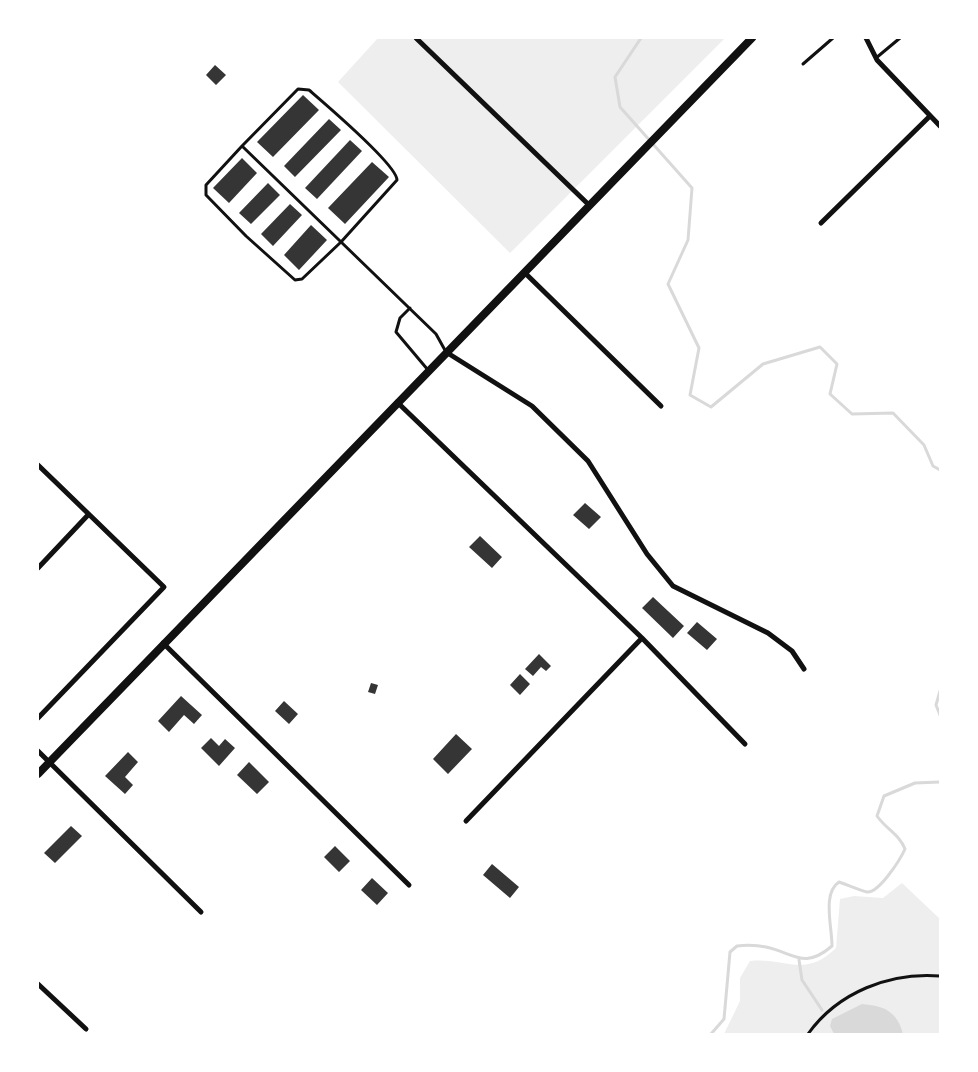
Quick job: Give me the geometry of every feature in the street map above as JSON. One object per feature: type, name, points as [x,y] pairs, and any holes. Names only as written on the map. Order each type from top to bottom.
[{"type":"main road","points":[[38,774],[752,38]]},
{"type":"street","points":[[416,38],[589,205]]},
{"type":"street","points":[[866,38],[876,58],[940,126]]},
{"type":"street","points":[[821,223],[930,116]]},
{"type":"street","points":[[524,272],[661,406]]},
{"type":"street","points":[[446,352],[532,406],[588,461],[647,554],[673,586],[768,633],[792,651],[804,669]]},
{"type":"street","points":[[397,402],[642,638],[745,744]]},
{"type":"street","points":[[38,465],[164,587],[38,718]]},
{"type":"street","points":[[38,568],[88,515]]},
{"type":"street","points":[[466,821],[642,638]]},
{"type":"street","points":[[163,643],[409,885]]},
{"type":"street","points":[[38,751],[201,912]]},
{"type":"street","points":[[38,984],[86,1029]]},
{"type":"lane","points":[[803,64],[833,38]]},
{"type":"lane","points":[[876,58],[900,38]]},
{"type":"lane","points":[[303,88],[309,90],[375,150],[395,171],[397,180],[341,242],[302,279],[295,280],[246,236],[206,195],[206,185],[242,146],[298,89],[303,88]]},
{"type":"lane","points":[[242,146],[436,334],[446,352]]},
{"type":"lane","points":[[410,308],[400,318],[396,332],[428,370]]},
{"type":"lane","points":[[808,1035],[824,1016],[845,999],[867,988],[895,977],[940,976]]},
{"type":"shaded area","points":[[378,38],[725,38],[510,253],[338,82]]},
{"type":"shaded area","points":[[902,883],[940,919],[940,1034],[724,1034],[740,1001],[740,978],[750,961],[795,965],[814,963],[836,948],[840,899],[854,896],[883,898]]},
{"type":"shaded area","points":[[862,1004],[877,1006],[888,1011],[897,1020],[903,1034],[834,1034],[830,1026],[832,1019]]},
{"type":"building","points":[[215,65],[226,75],[216,85],[206,75]]},
{"type":"building","points":[[303,95],[319,110],[273,157],[257,142]]},
{"type":"building","points":[[329,119],[341,130],[295,177],[284,166]]},
{"type":"building","points":[[350,140],[362,151],[317,199],[305,188]]},
{"type":"building","points":[[242,158],[257,173],[229,203],[213,188]]},
{"type":"building","points":[[372,162],[389,177],[345,224],[328,208]]},
{"type":"building","points":[[268,183],[280,195],[251,224],[239,213]]},
{"type":"building","points":[[290,204],[302,215],[273,246],[261,234]]},
{"type":"building","points":[[311,225],[327,240],[299,270],[284,255]]},
{"type":"building","points":[[585,503],[601,517],[589,529],[573,515]]},
{"type":"building","points":[[480,536],[502,557],[492,568],[469,547]]},
{"type":"building","points":[[653,597],[684,626],[673,638],[642,608]]},
{"type":"building","points":[[697,622],[717,639],[707,650],[687,633]]},
{"type":"building","points":[[539,654],[551,666],[546,671],[541,667],[533,676],[525,669]]},
{"type":"building","points":[[520,674],[530,684],[520,695],[510,685]]},
{"type":"building","points":[[371,683],[378,685],[375,694],[368,692]]},
{"type":"building","points":[[181,696],[202,715],[194,724],[184,715],[169,732],[158,721]]},
{"type":"building","points":[[284,701],[298,714],[289,724],[275,711]]},
{"type":"building","points":[[456,734],[472,749],[448,774],[433,759]]},
{"type":"building","points":[[211,738],[219,746],[225,739],[235,748],[219,766],[201,748]]},
{"type":"building","points":[[128,752],[138,762],[125,777],[133,785],[125,794],[105,776]]},
{"type":"building","points":[[249,762],[269,782],[257,794],[237,775]]},
{"type":"building","points":[[71,826],[82,836],[55,863],[44,853]]},
{"type":"building","points":[[335,846],[350,861],[339,872],[324,857]]},
{"type":"building","points":[[492,864],[519,887],[510,898],[483,875]]},
{"type":"building","points":[[372,878],[388,893],[377,905],[361,890]]},
{"type":"waterway","points":[[641,38],[615,77],[620,107],[692,188],[688,240],[668,284],[699,348],[690,395],[711,407],[763,364],[820,347],[837,364],[830,394],[852,414],[893,413],[924,445],[933,466],[940,470]]},
{"type":"waterway","points":[[940,691],[936,705],[940,715]]},
{"type":"waterway","points":[[711,1034],[724,1019],[730,952],[737,946],[755,946],[806,958],[814,957],[832,946],[829,902],[834,887],[839,882],[867,892],[872,891],[889,875],[905,849],[900,840],[877,816],[884,796],[915,783],[940,782]]},
{"type":"waterway","points":[[799,960],[802,980],[822,1010]]}]
